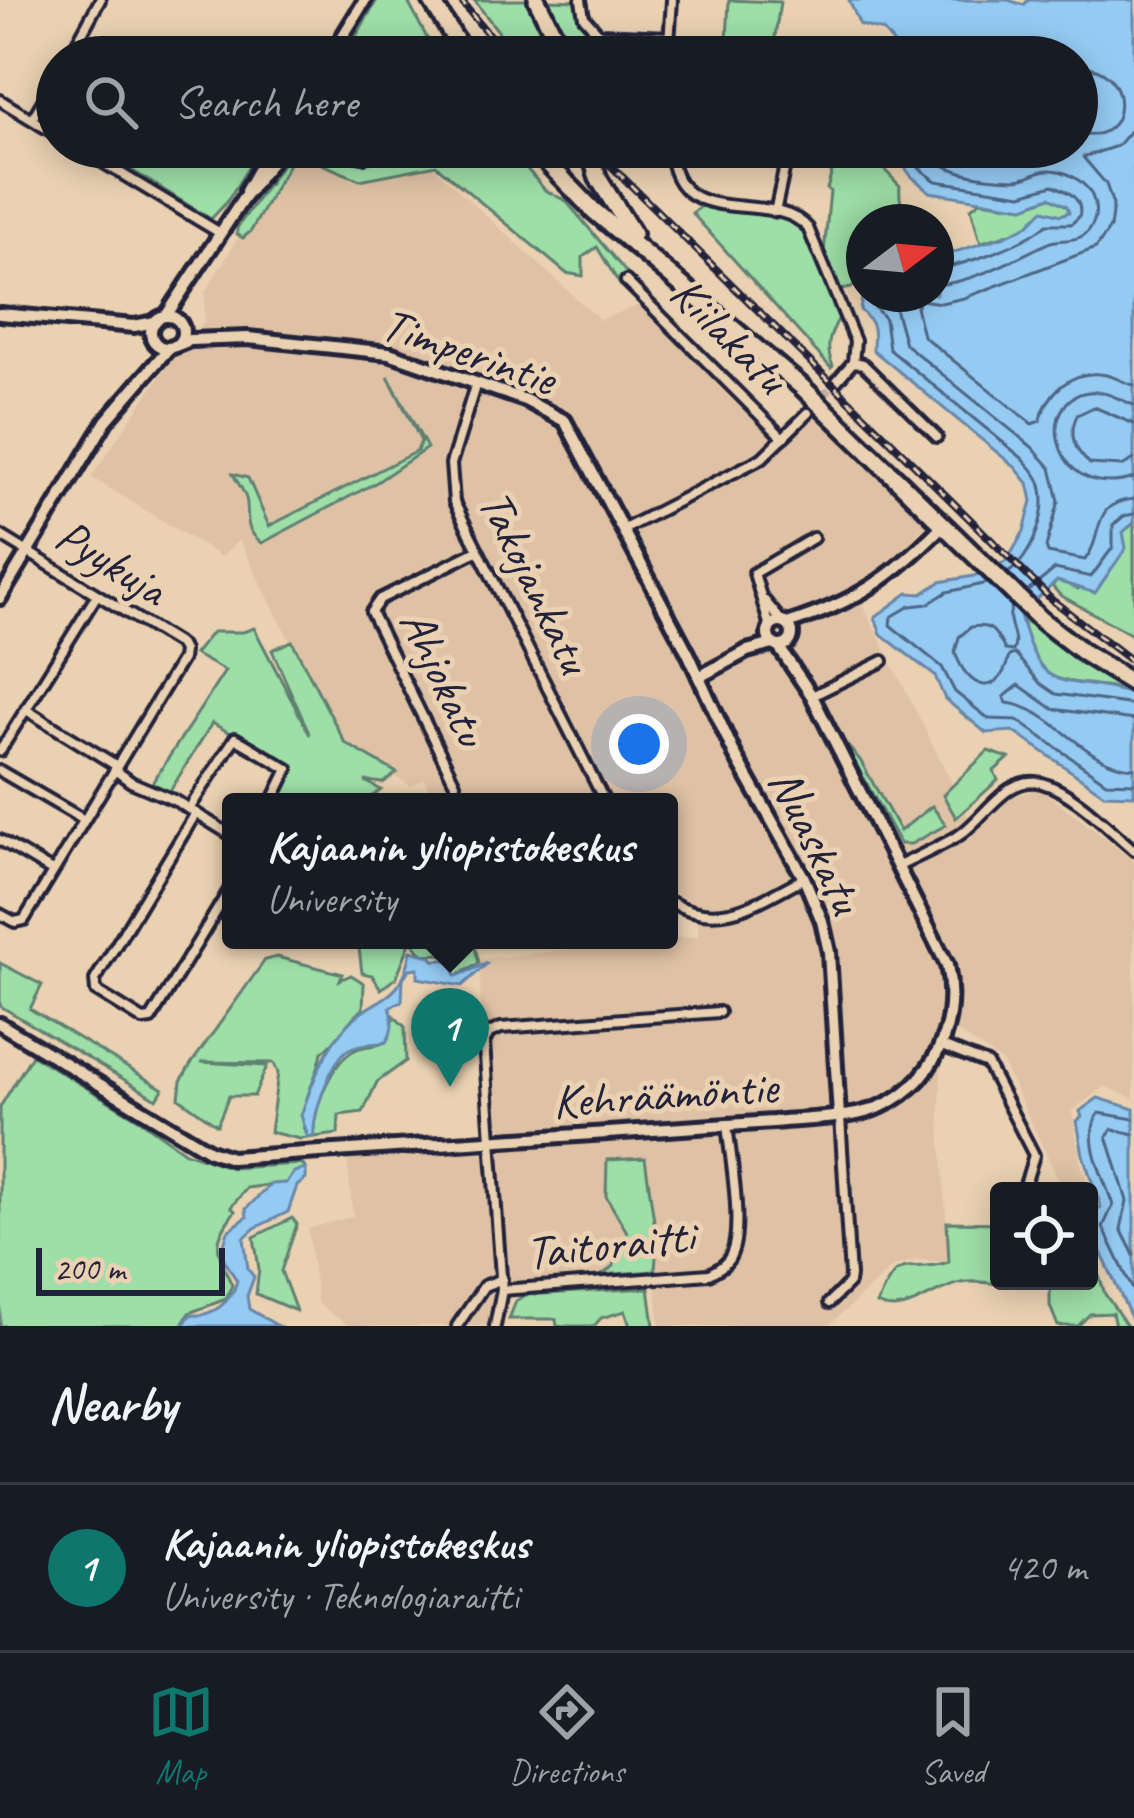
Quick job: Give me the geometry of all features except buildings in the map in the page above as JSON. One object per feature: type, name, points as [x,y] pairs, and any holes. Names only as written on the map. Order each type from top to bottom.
[{"type":"highway","points":[[431,0],[453,36]]},
{"type":"highway","points":[[537,0],[555,36]]},
{"type":"highway","points":[[552,168],[593,210],[850,433],[1043,617],[1130,681]]},
{"type":"highway","points":[[595,168],[616,212],[653,260]]},
{"type":"street","points":[[80,36],[100,0]]},
{"type":"street","points":[[345,36],[365,0]]},
{"type":"street","points":[[581,0],[584,17],[599,34],[645,36]]},
{"type":"street","points":[[668,36],[672,0]]},
{"type":"street","points":[[0,100],[36,122]]},
{"type":"street","points":[[32,119],[36,112]]},
{"type":"street","points":[[112,168],[220,233]]},
{"type":"street","points":[[243,199],[260,168]]},
{"type":"street","points":[[0,598],[106,421],[172,348],[171,322],[180,295],[266,168]]},
{"type":"street","points":[[671,168],[698,198],[794,216],[808,228],[852,330],[854,362],[836,382]]},
{"type":"street","points":[[776,212],[785,168]]},
{"type":"street","name":"Kiilakatu","points":[[626,281],[783,438]]},
{"type":"street","points":[[0,314],[134,326],[171,322]]},
{"type":"street","points":[[154,367],[153,339],[171,322]]},
{"type":"street","name":"Timperintie","points":[[171,322],[205,339]]},
{"type":"street","points":[[134,326],[172,348]]},
{"type":"street","name":"Timperintie","points":[[172,348],[205,339],[248,338],[389,352],[548,409],[565,421],[699,676]]},
{"type":"street","points":[[854,362],[862,364],[937,436]]},
{"type":"street","name":"Takojankatu","points":[[476,383],[450,478],[458,513],[600,793]]},
{"type":"street","points":[[624,529],[762,458],[808,412]]},
{"type":"street","points":[[699,676],[885,580],[945,523]]},
{"type":"street","name":"Pyykuja","points":[[0,535],[180,645],[183,651],[142,724]]},
{"type":"street","points":[[813,538],[760,566],[754,581],[947,965],[950,1013],[942,1046],[976,1057],[992,1070],[1034,1155],[1026,1182]]},
{"type":"street","name":"Ahjokatu","points":[[455,782],[370,612],[374,603],[477,551]]},
{"type":"street","points":[[0,752],[97,596]]},
{"type":"street","points":[[812,696],[883,661]]},
{"type":"street","name":"Nuaskatu","points":[[699,676],[735,755],[804,878],[829,952],[850,1276],[829,1303]]},
{"type":"street","points":[[28,712],[131,782],[222,829]]},
{"type":"street","points":[[0,914],[20,923],[142,724],[133,718]]},
{"type":"street","points":[[222,902],[151,1019],[143,1020],[96,991],[95,980],[235,738],[289,770],[277,793]]},
{"type":"street","points":[[0,771],[83,820]]},
{"type":"street","points":[[899,866],[958,836],[1013,787],[1030,781],[1050,786],[1134,850]]},
{"type":"street","points":[[0,840],[52,871]]},
{"type":"street","points":[[678,906],[728,915],[804,878]]},
{"type":"street","points":[[495,1326],[502,1284],[484,1043],[494,1030],[719,1012]]},
{"type":"street","name":"Kehräämöntie","points":[[0,1024],[219,1156],[248,1160],[839,1116],[871,1110],[900,1096],[916,1084],[942,1046]]},
{"type":"street","name":"Taitoraitti","points":[[502,1284],[709,1274],[722,1267],[734,1248],[735,1227],[727,1124]]},
{"type":"street","points":[[457,1326],[484,1286],[502,1284]]},
{"type":"shaded area","points":[[279,168],[349,168],[370,178],[434,168],[600,320],[644,303],[784,444],[818,412],[926,525],[886,567],[855,590],[976,831],[1010,797],[1040,788],[1134,861],[1134,1099],[1105,1086],[1072,1111],[1087,1182],[1060,1182],[1002,1062],[955,1030],[941,1070],[949,1262],[919,1260],[894,1266],[828,1326],[660,1326],[654,1273],[498,1285],[491,1326],[349,1326],[317,1303],[308,1229],[353,1216],[346,1148],[486,1137],[479,959],[574,949],[678,949],[678,938],[698,936],[698,905],[678,895],[678,793],[431,793],[424,779],[411,786],[342,744],[239,540],[221,557],[91,477],[167,366],[204,322],[205,293]]},
{"type":"green space","points":[[377,0],[407,0],[426,36],[356,36]]},
{"type":"green space","points":[[474,0],[527,0],[545,36],[502,36]]},
{"type":"green space","points":[[548,0],[578,1],[586,26],[597,36],[566,36]]},
{"type":"green space","points":[[729,0],[780,2],[775,36],[727,36]]},
{"type":"green space","points":[[128,168],[248,168],[211,219]]},
{"type":"green space","points":[[279,168],[287,168],[251,231],[243,238],[237,228]]},
{"type":"green space","points":[[331,168],[421,168],[360,180]]},
{"type":"green space","points":[[440,168],[526,168],[545,190],[566,201],[630,277],[620,285],[597,247],[583,257],[583,276],[566,273]]},
{"type":"green space","points":[[833,168],[883,168],[900,186],[901,204],[846,204],[846,289],[840,290],[824,253]]},
{"type":"green space","points":[[1050,197],[1070,212],[981,242],[971,208],[980,201],[1024,207]]},
{"type":"green space","points":[[702,206],[790,219],[801,226],[839,318],[829,342],[831,368],[692,213]]},
{"type":"green space","points":[[388,376],[427,448],[377,482],[262,543],[250,530],[246,496],[233,474],[248,478],[269,526],[417,451],[421,441]]},
{"type":"green space","points":[[1134,523],[1134,636],[1052,586],[1057,580],[1078,589]]},
{"type":"green space","points":[[1022,621],[1039,626],[1132,692],[1069,682],[1047,673],[1033,655]]},
{"type":"green space","points":[[254,628],[310,735],[272,650],[292,641],[345,743],[397,773],[383,783],[365,781],[381,790],[280,793],[293,768],[212,723],[170,791],[152,783],[225,671],[194,654],[212,632]]},
{"type":"green space","points":[[844,742],[860,760],[900,831],[932,806],[946,825],[911,844],[900,844]]},
{"type":"green space","points":[[988,751],[1009,758],[994,771],[998,780],[956,818],[943,795]]},
{"type":"green space","points":[[359,949],[407,949],[396,978],[381,989],[372,975],[362,973]]},
{"type":"green space","points":[[418,949],[475,949],[479,963],[456,976],[451,960],[439,954],[423,955]]},
{"type":"green space","points":[[277,957],[343,974],[340,980],[351,975],[364,983],[363,1009],[322,1052],[303,1117],[308,1137],[314,1136],[320,1100],[339,1063],[357,1049],[386,1042],[394,1016],[405,1027],[406,1061],[377,1082],[363,1112],[339,1115],[338,1134],[300,1139],[270,1132],[278,1073],[274,1063],[201,1062],[267,1066],[254,1096],[229,1096],[217,1125],[179,1098],[181,1081],[191,1064],[265,960]]},
{"type":"green space","points":[[0,963],[42,985],[30,1009],[163,1089],[157,1099],[0,1006]]},
{"type":"green space","points":[[32,1055],[185,1152],[232,1168],[302,1164],[306,1169],[286,1183],[247,1188],[231,1207],[235,1211],[218,1247],[232,1285],[226,1299],[189,1313],[182,1326],[0,1326],[0,1107]]},
{"type":"green space","points":[[645,1158],[657,1242],[655,1271],[602,1275],[614,1266],[615,1252],[625,1246],[627,1232],[606,1196],[607,1160]]},
{"type":"green space","points":[[292,1218],[297,1224],[281,1271],[296,1311],[256,1294],[259,1269],[254,1237]]},
{"type":"green space","points":[[947,1222],[990,1223],[990,1284],[962,1283],[898,1308],[877,1304],[898,1270],[949,1262]]},
{"type":"green space","points":[[1098,1273],[1105,1294],[1127,1326],[1115,1326],[1112,1313],[1090,1314],[1078,1326],[1058,1326],[1050,1290],[1098,1290]]},
{"type":"green space","points":[[649,1288],[654,1326],[630,1326],[625,1311],[601,1318],[594,1326],[557,1326],[556,1319],[509,1319],[516,1301],[525,1295]]},
{"type":"water","points":[[849,0],[1008,0],[1024,5],[1028,0],[1134,0],[1134,523],[1123,532],[1126,548],[1095,593],[1057,581],[1020,615],[1038,662],[1048,673],[1060,680],[1134,695],[1134,795],[1104,794],[1013,731],[986,733],[945,699],[935,676],[881,634],[875,617],[908,593],[922,594],[940,582],[974,576],[1007,561],[1024,531],[1032,501],[1028,483],[1015,467],[873,350],[872,325],[862,312],[954,312],[954,252],[1005,236],[1028,225],[1043,210],[1061,215],[1069,212],[1050,197],[1024,207],[930,192],[905,168],[1098,168],[1098,36],[887,36],[860,25]]},
{"type":"water","points":[[411,951],[434,960],[451,960],[456,976],[488,963],[462,986],[418,978],[418,968],[410,969],[403,978],[402,1001],[390,1007],[392,1025],[386,1042],[363,1044],[342,1055],[324,1089],[314,1136],[308,1137],[301,1115],[326,1055],[348,1024],[394,990]]},
{"type":"water","points":[[1098,1098],[1134,1109],[1134,1324],[1098,1246],[1098,1182],[1092,1182],[1083,1155],[1077,1121],[1082,1117],[1080,1111]]},
{"type":"water","points":[[306,1169],[306,1179],[297,1186],[288,1212],[244,1238],[248,1269],[254,1277],[247,1296],[249,1309],[278,1326],[183,1326],[190,1315],[219,1307],[234,1289],[237,1281],[221,1254],[228,1231],[247,1217],[246,1209],[271,1184],[286,1183],[294,1172]]},
{"type":"tunnel","points":[[808,413],[836,382]]},
{"type":"railway","points":[[460,0],[490,36]]},
{"type":"railway","points":[[613,168],[1053,601],[1134,663]]},
{"type":"place","name":"Kajaanin yliopistokeskus","points":[[450,1087]]}]
